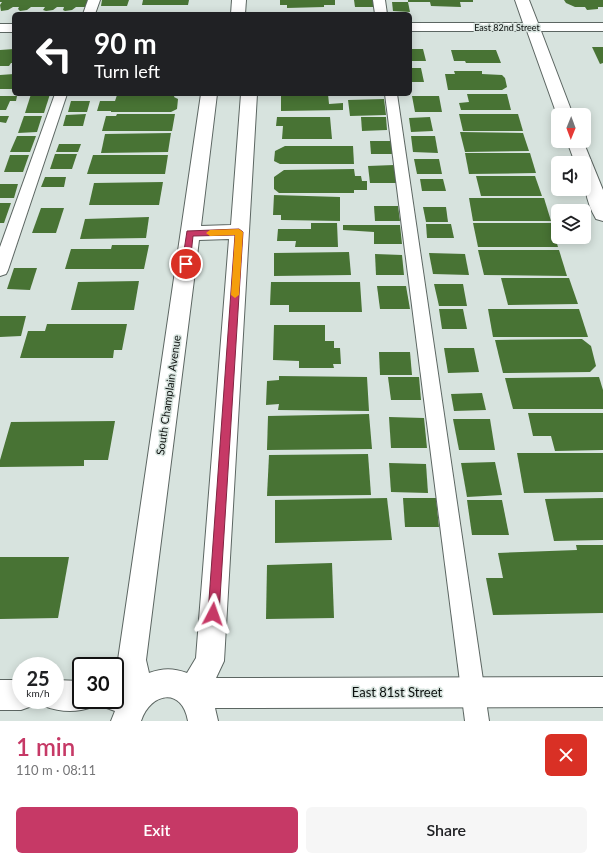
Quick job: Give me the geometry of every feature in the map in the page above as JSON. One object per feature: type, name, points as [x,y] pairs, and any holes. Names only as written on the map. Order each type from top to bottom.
[{"type":"street","points":[[238,12],[239,0]]},
{"type":"street","points":[[522,0],[562,108]]},
{"type":"street","name":"East 82nd Street","points":[[412,28],[603,27]]},
{"type":"street","points":[[0,28],[12,28]]},
{"type":"street","name":"South Champlain Avenue","points":[[127,704],[209,96]]},
{"type":"street","points":[[192,694],[210,661],[249,96]]},
{"type":"street","points":[[591,182],[603,214]]},
{"type":"street","points":[[190,233],[239,232]]},
{"type":"street","points":[[127,704],[151,687],[171,682],[181,685],[198,700],[203,721]]},
{"type":"street","name":"East 81st Street","points":[[192,694],[603,692]]},
{"type":"street","points":[[0,695],[12,695]]},
{"type":"lane","points":[[90,12],[94,0]]},
{"type":"lane","points":[[379,0],[381,12]]},
{"type":"lane","points":[[0,270],[60,96]]},
{"type":"lane","points":[[392,96],[477,721]]},
{"type":"building","points":[[0,0],[88,0],[85,7],[76,7],[72,10],[65,11],[63,10],[64,7],[57,7],[53,10],[46,11],[43,10],[45,7],[31,7],[27,10],[20,11],[18,9],[19,7],[13,7],[8,10],[1,11],[0,5],[2,2],[0,2]]},
{"type":"building","points":[[102,0],[129,0],[127,6],[101,6]]},
{"type":"building","points":[[143,0],[189,0],[188,5],[142,5]]},
{"type":"building","points":[[280,0],[335,0],[335,5],[324,5],[324,7],[287,8],[287,5],[280,5]]},
{"type":"building","points":[[354,0],[373,0],[374,7],[355,7]]},
{"type":"building","points":[[408,0],[473,0],[473,2],[460,2],[461,7],[431,6],[430,2],[408,2]]},
{"type":"building","points":[[564,0],[603,0],[603,7],[587,10],[585,7],[575,7],[566,3]]},
{"type":"building","points":[[392,2],[408,2],[410,12],[393,11]]},
{"type":"building","points":[[592,47],[603,47],[603,63],[600,64]]},
{"type":"building","points":[[12,49],[12,63],[9,66],[0,66],[0,50]]},
{"type":"building","points":[[412,49],[423,49],[426,61],[412,61]]},
{"type":"building","points":[[451,50],[496,50],[501,63],[466,63],[465,61],[454,61]]},
{"type":"building","points":[[412,68],[421,68],[424,82],[412,82]]},
{"type":"building","points":[[454,71],[482,71],[482,74],[502,75],[505,78],[507,87],[502,90],[448,90],[445,74],[455,74]]},
{"type":"building","points":[[12,74],[12,89],[0,89],[0,75]]},
{"type":"building","points":[[467,94],[507,94],[511,110],[461,110],[459,103],[469,102]]},
{"type":"building","points":[[0,96],[17,96],[16,101],[10,101],[6,110],[0,110]]},
{"type":"building","points":[[30,96],[49,96],[44,113],[25,113]]},
{"type":"building","points":[[117,96],[174,96],[178,99],[177,109],[171,112],[97,111],[100,101],[115,101]]},
{"type":"building","points":[[281,96],[328,96],[329,104],[343,103],[343,110],[281,111]]},
{"type":"building","points":[[412,96],[439,96],[442,112],[415,112]]},
{"type":"building","points":[[384,99],[386,115],[350,116],[348,100]]},
{"type":"building","points":[[71,101],[90,101],[87,112],[68,112]]},
{"type":"building","points":[[86,114],[83,126],[63,126],[66,115]]},
{"type":"building","points":[[117,114],[175,114],[172,131],[102,131],[106,116],[116,116]]},
{"type":"building","points":[[459,114],[518,114],[523,131],[463,131]]},
{"type":"building","points":[[0,116],[9,116],[6,123],[0,122]]},
{"type":"building","points":[[24,116],[42,116],[37,132],[18,133]]},
{"type":"building","points":[[277,117],[330,117],[332,139],[282,139],[283,126],[276,126]]},
{"type":"building","points":[[361,117],[386,117],[387,130],[362,131]]},
{"type":"building","points":[[430,117],[433,131],[411,132],[409,118]]},
{"type":"building","points":[[460,132],[523,133],[529,151],[465,152]]},
{"type":"building","points":[[171,133],[168,152],[101,153],[105,134]]},
{"type":"building","points":[[17,136],[36,136],[30,152],[10,152]]},
{"type":"building","points":[[411,136],[435,136],[438,153],[413,152]]},
{"type":"building","points":[[370,141],[392,141],[393,154],[371,154]]},
{"type":"building","points":[[59,144],[81,144],[78,152],[56,152]]},
{"type":"building","points":[[285,146],[353,146],[354,164],[280,164],[274,161],[275,151]]},
{"type":"building","points":[[465,153],[530,153],[536,173],[469,174]]},
{"type":"building","points":[[55,154],[77,154],[72,169],[50,169]]},
{"type":"building","points":[[10,155],[29,155],[23,172],[4,172]]},
{"type":"building","points":[[93,155],[168,155],[165,174],[87,174]]},
{"type":"building","points":[[414,159],[439,159],[442,174],[417,174]]},
{"type":"building","points":[[394,165],[396,183],[370,183],[368,166]]},
{"type":"building","points":[[354,169],[355,176],[361,176],[362,181],[367,181],[367,190],[354,190],[354,193],[279,193],[274,189],[274,177],[284,170]]},
{"type":"building","points":[[476,176],[535,176],[542,196],[481,196]]},
{"type":"building","points":[[45,177],[66,177],[64,187],[41,187]]},
{"type":"building","points":[[420,179],[443,179],[446,191],[422,191]]},
{"type":"building","points":[[163,182],[159,205],[89,205],[94,183]]},
{"type":"building","points":[[0,184],[18,184],[14,198],[0,198]]},
{"type":"building","points":[[274,195],[340,197],[340,221],[281,220],[281,215],[273,215]]},
{"type":"building","points":[[469,198],[544,198],[551,221],[473,221]]},
{"type":"building","points":[[0,203],[11,203],[4,223],[0,223]]},
{"type":"building","points":[[374,206],[398,206],[400,221],[375,221]]},
{"type":"building","points":[[423,207],[446,207],[448,222],[426,222]]},
{"type":"building","points":[[41,208],[64,208],[56,233],[32,233]]},
{"type":"building","points":[[149,217],[146,238],[80,239],[85,219]]},
{"type":"building","points":[[311,223],[337,223],[338,247],[295,247],[296,241],[277,241],[278,229],[311,229]]},
{"type":"building","points":[[473,223],[551,223],[551,244],[557,244],[558,247],[478,247]]},
{"type":"building","points":[[426,224],[451,224],[454,238],[427,238]]},
{"type":"building","points":[[343,225],[400,225],[402,244],[374,244],[374,232],[343,230]]},
{"type":"building","points":[[112,245],[149,245],[144,269],[65,269],[71,249],[111,249]]},
{"type":"building","points":[[478,250],[559,250],[567,276],[484,275]]},
{"type":"building","points":[[349,252],[351,275],[274,276],[274,253]]},
{"type":"building","points":[[429,253],[465,254],[469,275],[433,274]]},
{"type":"building","points":[[375,254],[402,255],[404,275],[376,275]]},
{"type":"building","points":[[14,268],[37,268],[30,290],[7,289]]},
{"type":"building","points":[[501,278],[569,278],[578,304],[508,305]]},
{"type":"building","points":[[139,281],[134,310],[71,310],[78,282]]},
{"type":"building","points":[[271,282],[360,282],[362,312],[289,312],[289,305],[270,305]]},
{"type":"building","points":[[434,284],[463,284],[467,306],[439,306]]},
{"type":"building","points":[[377,286],[406,286],[410,309],[380,309]]},
{"type":"building","points":[[439,309],[463,309],[467,329],[442,329]]},
{"type":"building","points":[[488,309],[579,309],[588,337],[493,337]]},
{"type":"building","points":[[0,316],[26,316],[21,336],[0,337]]},
{"type":"building","points":[[47,324],[127,324],[122,350],[114,350],[113,358],[20,358],[28,331],[45,331]]},
{"type":"building","points":[[274,325],[325,325],[325,341],[334,341],[334,348],[340,348],[341,364],[333,364],[334,368],[299,368],[299,361],[273,360]]},
{"type":"building","points":[[582,339],[591,346],[596,366],[590,372],[503,373],[495,340]]},
{"type":"building","points":[[444,348],[474,348],[479,372],[448,373]]},
{"type":"building","points":[[379,352],[410,352],[412,375],[380,375]]},
{"type":"building","points":[[279,376],[367,377],[369,411],[278,410],[279,404],[266,405],[267,381],[279,380]]},
{"type":"building","points":[[388,377],[419,377],[421,400],[391,400]]},
{"type":"building","points":[[599,377],[603,390],[603,409],[513,409],[505,378]]},
{"type":"building","points":[[482,393],[486,410],[454,411],[451,394]]},
{"type":"building","points":[[528,413],[603,413],[603,450],[555,451],[551,436],[533,436]]},
{"type":"building","points":[[369,414],[372,449],[267,450],[268,416]]},
{"type":"building","points":[[389,417],[424,418],[427,448],[391,448]]},
{"type":"building","points":[[453,419],[490,419],[495,450],[459,450]]},
{"type":"building","points":[[115,421],[108,460],[84,460],[84,466],[0,467],[0,460],[11,422]]},
{"type":"building","points":[[517,453],[603,453],[603,492],[524,493]]},
{"type":"building","points":[[368,454],[371,495],[267,496],[269,455]]},
{"type":"building","points":[[495,462],[502,495],[467,497],[461,463]]},
{"type":"building","points":[[389,463],[426,464],[428,493],[391,492]]},
{"type":"building","points":[[387,498],[392,540],[275,543],[275,500]]},
{"type":"building","points":[[403,498],[436,498],[439,527],[405,527]]},
{"type":"building","points":[[603,498],[603,540],[554,541],[545,499]]},
{"type":"building","points":[[467,500],[502,500],[509,535],[472,535]]},
{"type":"building","points":[[576,545],[603,545],[603,613],[493,615],[486,578],[503,578],[498,553],[577,550]]},
{"type":"building","points":[[0,557],[69,557],[58,618],[0,619]]},
{"type":"building","points":[[332,563],[334,618],[266,619],[267,565]]},
{"type":"slow traffic","points":[[210,233],[239,232],[235,295]]},
{"type":"route","points":[[186,264],[190,233],[239,232],[213,614]]}]
